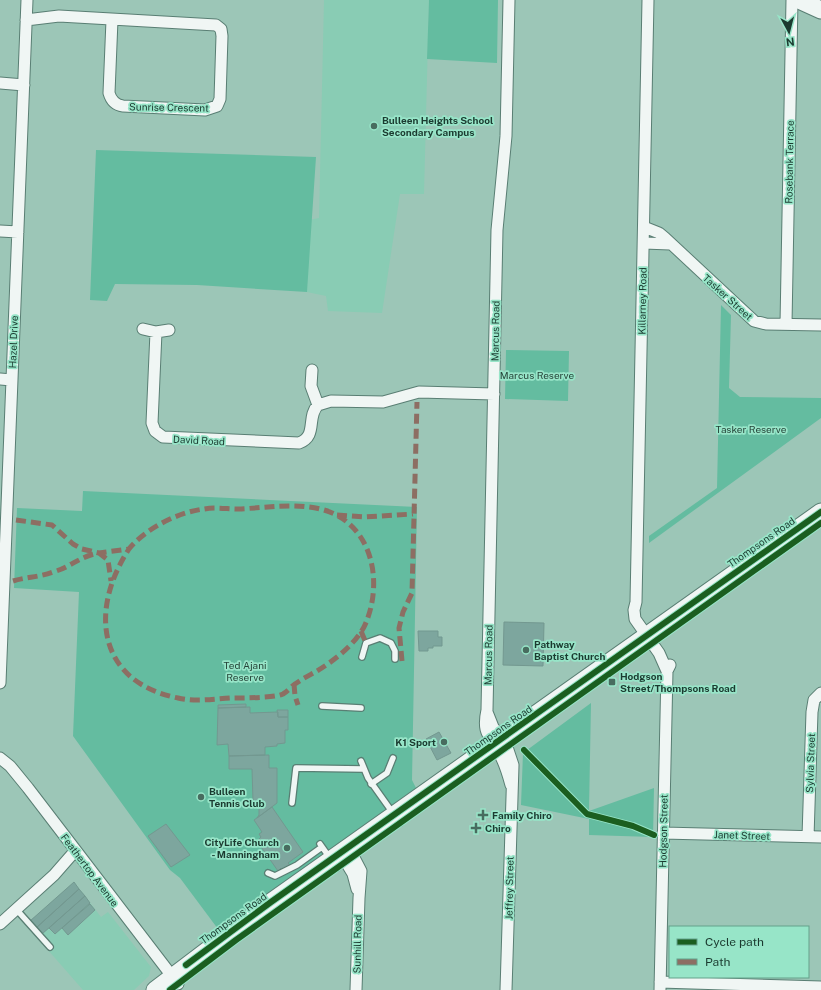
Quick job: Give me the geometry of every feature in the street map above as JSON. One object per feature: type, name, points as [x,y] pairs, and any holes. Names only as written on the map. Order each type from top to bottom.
[{"type":"main road","points":[[799,0],[821,10]]},
{"type":"main road","name":"Thompsons Road","points":[[653,638],[821,512]]},
{"type":"main road","name":"Thompsons Road","points":[[155,990],[173,983],[236,940],[338,855],[398,819],[653,638],[821,523]]},
{"type":"street","name":"Marcus Road","points":[[501,746],[487,710],[497,225],[506,136],[509,0]]},
{"type":"street","name":"Killarney Road","points":[[648,0],[636,602],[634,610],[635,619],[653,638]]},
{"type":"street","name":"Rosebank Terrace","points":[[786,324],[792,0]]},
{"type":"street","name":"Sunrise Crescent","points":[[27,4],[59,16]]},
{"type":"street","name":"Hazel Drive","points":[[0,683],[3,534],[12,380],[27,4]]},
{"type":"street","name":"Sunrise Crescent","points":[[26,20],[59,16],[112,20],[212,24],[219,27],[222,36],[220,99],[217,106],[205,110],[123,106],[116,104],[110,97],[109,93],[112,20]]},
{"type":"street","points":[[0,83],[24,84]]},
{"type":"street","name":"Tasker Street","points":[[644,227],[659,233],[754,321],[761,323],[821,325]]},
{"type":"street","points":[[0,231],[18,232]]},
{"type":"street","points":[[644,243],[670,244]]},
{"type":"street","points":[[143,329],[156,332],[169,330]]},
{"type":"street","name":"David Road","points":[[156,332],[152,419],[153,427],[159,436],[168,438],[299,443],[306,440],[311,433],[313,412],[318,405]]},
{"type":"street","points":[[312,370],[311,386],[318,405],[331,401],[383,402],[419,392],[494,394]]},
{"type":"street","points":[[0,379],[12,380]]},
{"type":"street","name":"Hodgson Street","points":[[653,638],[669,658],[670,666],[667,671],[660,986]]},
{"type":"street","name":"Sylvia Street","points":[[808,837],[812,712],[814,700],[821,693]]},
{"type":"street","name":"Jeffrey Street","points":[[501,746],[511,785],[506,990]]},
{"type":"street","name":"Feathertop Avenue","points":[[0,758],[16,774],[78,854],[173,983]]},
{"type":"street","name":"Janet Street","points":[[663,833],[821,837]]},
{"type":"street","points":[[0,924],[78,854]]},
{"type":"street","name":"Sunhill Road","points":[[338,855],[361,871],[356,990]]},
{"type":"street","points":[[660,986],[821,987]]},
{"type":"lane","points":[[362,657],[366,643],[380,638],[391,643],[395,651],[395,659]]},
{"type":"lane","points":[[322,706],[361,708]]},
{"type":"lane","points":[[371,784],[387,773],[393,758]]},
{"type":"lane","points":[[361,762],[371,784],[398,819]]},
{"type":"lane","points":[[292,803],[296,768],[363,769]]},
{"type":"lane","points":[[268,874],[275,876],[297,865],[338,855]]},
{"type":"lane","points":[[16,909],[50,947]]},
{"type":"shaded area","name":"Bulleen Heights School Secondary Campus","points":[[324,0],[429,0],[424,194],[400,194],[382,313],[328,311],[326,296],[307,292],[309,220],[319,218]]},
{"type":"shaded area","points":[[74,882],[101,917],[108,912],[151,967],[149,976],[134,990],[83,990],[26,925]]},
{"type":"green space","points":[[429,0],[498,0],[497,63],[427,59]]},
{"type":"green space","points":[[96,150],[316,157],[307,292],[197,285],[115,284],[107,301],[90,300]]},
{"type":"green space","name":"Tasker Reserve","points":[[721,305],[731,315],[729,388],[740,397],[821,398],[821,418],[649,543],[649,536],[717,488]]},
{"type":"green space","name":"Marcus Reserve","points":[[506,350],[569,351],[568,401],[505,399]]},
{"type":"green space","name":"Ted Ajani Reserve","points":[[83,491],[417,507],[412,780],[416,788],[218,929],[180,878],[170,870],[73,736],[79,592],[14,588],[17,508],[82,511]]},
{"type":"green space","points":[[591,703],[589,811],[654,788],[653,837],[589,835],[589,819],[521,805],[523,753]]},
{"type":"building","points":[[504,622],[544,623],[543,666],[503,665]]},
{"type":"building","points":[[418,631],[438,631],[438,637],[442,637],[442,646],[433,646],[433,648],[428,648],[428,651],[419,651]]},
{"type":"building","points":[[246,704],[246,707],[218,708],[218,705]]},
{"type":"building","points":[[250,707],[250,713],[278,712],[278,717],[288,717],[288,730],[285,730],[285,743],[277,744],[277,746],[265,747],[265,755],[229,756],[228,744],[217,745],[218,708]]},
{"type":"building","points":[[277,710],[288,710],[288,717],[278,717]]},
{"type":"building","points":[[439,732],[451,753],[437,760],[426,739]]},
{"type":"building","points":[[269,755],[269,768],[277,768],[277,803],[257,818],[259,815],[259,801],[253,801],[252,769],[229,769],[229,756]]},
{"type":"building","points":[[272,807],[303,852],[288,863],[290,865],[282,870],[281,868],[278,871],[257,841],[261,837],[259,834],[262,832],[254,820]]},
{"type":"building","points":[[166,824],[190,855],[171,867],[148,836]]},
{"type":"building","points":[[74,882],[79,889],[36,928],[30,921]]},
{"type":"building","points":[[79,889],[85,896],[42,934],[36,928]]},
{"type":"building","points":[[85,896],[90,903],[55,934],[49,928]]},
{"type":"building","points":[[90,904],[95,910],[68,935],[62,928]]},
{"type":"marked path","points":[[402,661],[399,628],[403,612],[412,593],[417,402]]},
{"type":"marked path","points":[[16,520],[52,525],[73,544],[82,549],[99,553],[129,549],[153,528],[173,518],[204,509],[302,506],[324,510],[341,518],[354,529],[364,543],[370,558],[373,575],[373,593],[370,611],[360,634],[344,652],[331,662],[298,682],[283,694],[265,697],[204,700],[178,698],[151,690],[131,677],[116,660],[108,640],[106,619],[108,596],[116,572],[129,549]]},
{"type":"marked path","points":[[337,515],[364,517],[413,514]]},
{"type":"marked path","points":[[13,581],[48,574],[92,554],[99,553],[108,560],[111,581]]},
{"type":"marked path","points":[[361,631],[366,643]]},
{"type":"marked path","points":[[294,684],[295,696],[298,705]]},
{"type":"cycle path","points":[[186,965],[271,902],[821,512]]},
{"type":"cycle path","points":[[170,990],[236,940],[821,523]]},
{"type":"cycle path","points":[[524,750],[587,814],[633,826],[654,835]]},
{"type":"place","name":"Bulleen Heights School Secondary Campus","points":[[374,126]]},
{"type":"place","name":"Pathway Baptist Church","points":[[526,650]]},
{"type":"place","name":"Hodgson Street/Thompsons Road","points":[[612,682]]},
{"type":"place","name":"K1 Sport","points":[[444,742]]},
{"type":"place","name":"Bulleen Tennis Club","points":[[201,797]]},
{"type":"place","name":"Family Chiro","points":[[483,815]]},
{"type":"place","name":"Chiro","points":[[476,828]]},
{"type":"place","name":"CityLife Church - Manningham","points":[[287,848]]}]
